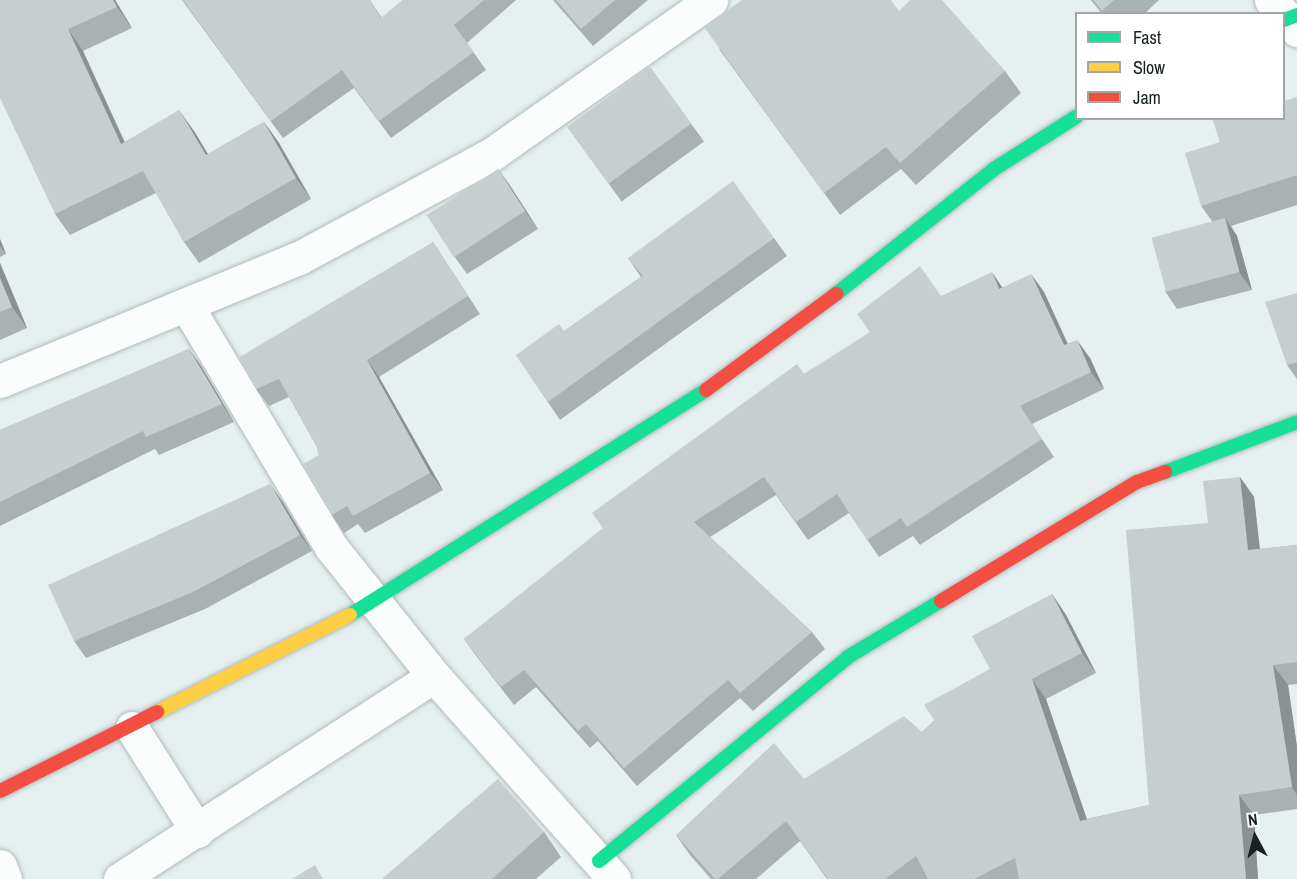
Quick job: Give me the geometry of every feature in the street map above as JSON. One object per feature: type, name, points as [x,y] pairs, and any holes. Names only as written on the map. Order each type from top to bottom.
[{"type":"main road","points":[[0,790],[132,728],[378,601],[678,410],[810,314],[994,169],[1075,118]]},
{"type":"main road","points":[[606,870],[868,644],[1137,482],[1297,422]]},
{"type":"street","points":[[0,381],[188,308],[300,258],[492,154],[711,0]]},
{"type":"street","points":[[188,308],[330,547],[378,601],[434,676],[606,870]]},
{"type":"street","points":[[120,879],[434,676]]},
{"type":"street","points":[[132,728],[197,831]]},
{"type":"street","points":[[0,866],[5,879]]},
{"type":"building","points":[[0,0],[113,0],[117,7],[68,29],[121,144],[179,110],[206,155],[264,122],[296,178],[184,242],[143,171],[55,214],[0,98]]},
{"type":"building","points":[[183,0],[370,0],[381,18],[403,0],[484,0],[454,25],[474,52],[379,121],[342,70],[271,121]]},
{"type":"building","points":[[556,0],[615,0],[581,29]]},
{"type":"building","points":[[742,0],[891,0],[899,11],[910,0],[942,0],[1005,71],[900,163],[886,147],[824,193],[704,27]]},
{"type":"building","points":[[1093,0],[1114,0],[1102,11]]},
{"type":"building","points":[[650,67],[691,124],[609,184],[567,127]]},
{"type":"building","points":[[1297,97],[1297,175],[1201,206],[1185,153],[1220,142],[1213,120],[1285,120],[1285,101]]},
{"type":"building","points":[[498,169],[525,211],[454,257],[427,215]]},
{"type":"building","points":[[733,181],[774,238],[548,402],[516,355],[559,324],[564,331],[643,276],[628,258]]},
{"type":"building","points":[[1225,218],[1239,272],[1166,292],[1152,238]]},
{"type":"building","points":[[433,242],[468,296],[367,360],[430,473],[353,516],[347,506],[332,515],[302,465],[319,455],[317,447],[279,379],[256,389],[238,358]]},
{"type":"building","points":[[920,266],[941,296],[992,272],[999,289],[1031,274],[1064,345],[1077,340],[1091,372],[1020,406],[1042,439],[907,527],[901,518],[867,540],[837,494],[796,522],[764,477],[694,522],[812,632],[740,693],[728,680],[624,768],[586,724],[578,731],[524,670],[501,687],[464,639],[603,528],[592,513],[797,364],[804,374],[870,332],[857,314]]},
{"type":"building","points":[[0,278],[12,307],[0,312]]},
{"type":"building","points":[[1297,293],[1297,362],[1287,365],[1265,302]]},
{"type":"building","points":[[189,349],[222,404],[146,437],[143,431],[0,502],[0,430]]},
{"type":"building","points":[[1240,477],[1248,550],[1297,545],[1297,662],[1273,665],[1292,787],[1239,795],[1246,879],[1019,879],[1015,858],[974,879],[928,879],[916,856],[885,879],[828,879],[786,821],[718,879],[715,879],[676,835],[774,743],[804,779],[904,716],[922,732],[935,721],[924,705],[990,669],[972,636],[1052,594],[1082,653],[1032,679],[1080,821],[1149,805],[1126,530],[1208,523],[1203,481]]},
{"type":"building","points":[[270,484],[300,535],[193,592],[74,641],[48,585]]},
{"type":"building","points":[[498,779],[544,832],[492,879],[382,879]]},
{"type":"building","points":[[315,865],[323,879],[292,879]]},
{"type":"traffic: fast","points":[[1285,20],[1297,15]]},
{"type":"traffic: fast","points":[[836,294],[994,169],[1075,118]]},
{"type":"traffic: fast","points":[[350,615],[706,390]]},
{"type":"traffic: fast","points":[[1165,472],[1297,422]]},
{"type":"traffic: fast","points":[[599,861],[848,657],[941,601]]},
{"type":"traffic: slow","points":[[157,712],[350,615]]},
{"type":"traffic: jam","points":[[706,390],[836,294]]},
{"type":"traffic: jam","points":[[941,601],[1137,482],[1165,472]]},
{"type":"traffic: jam","points":[[0,791],[157,712]]}]
